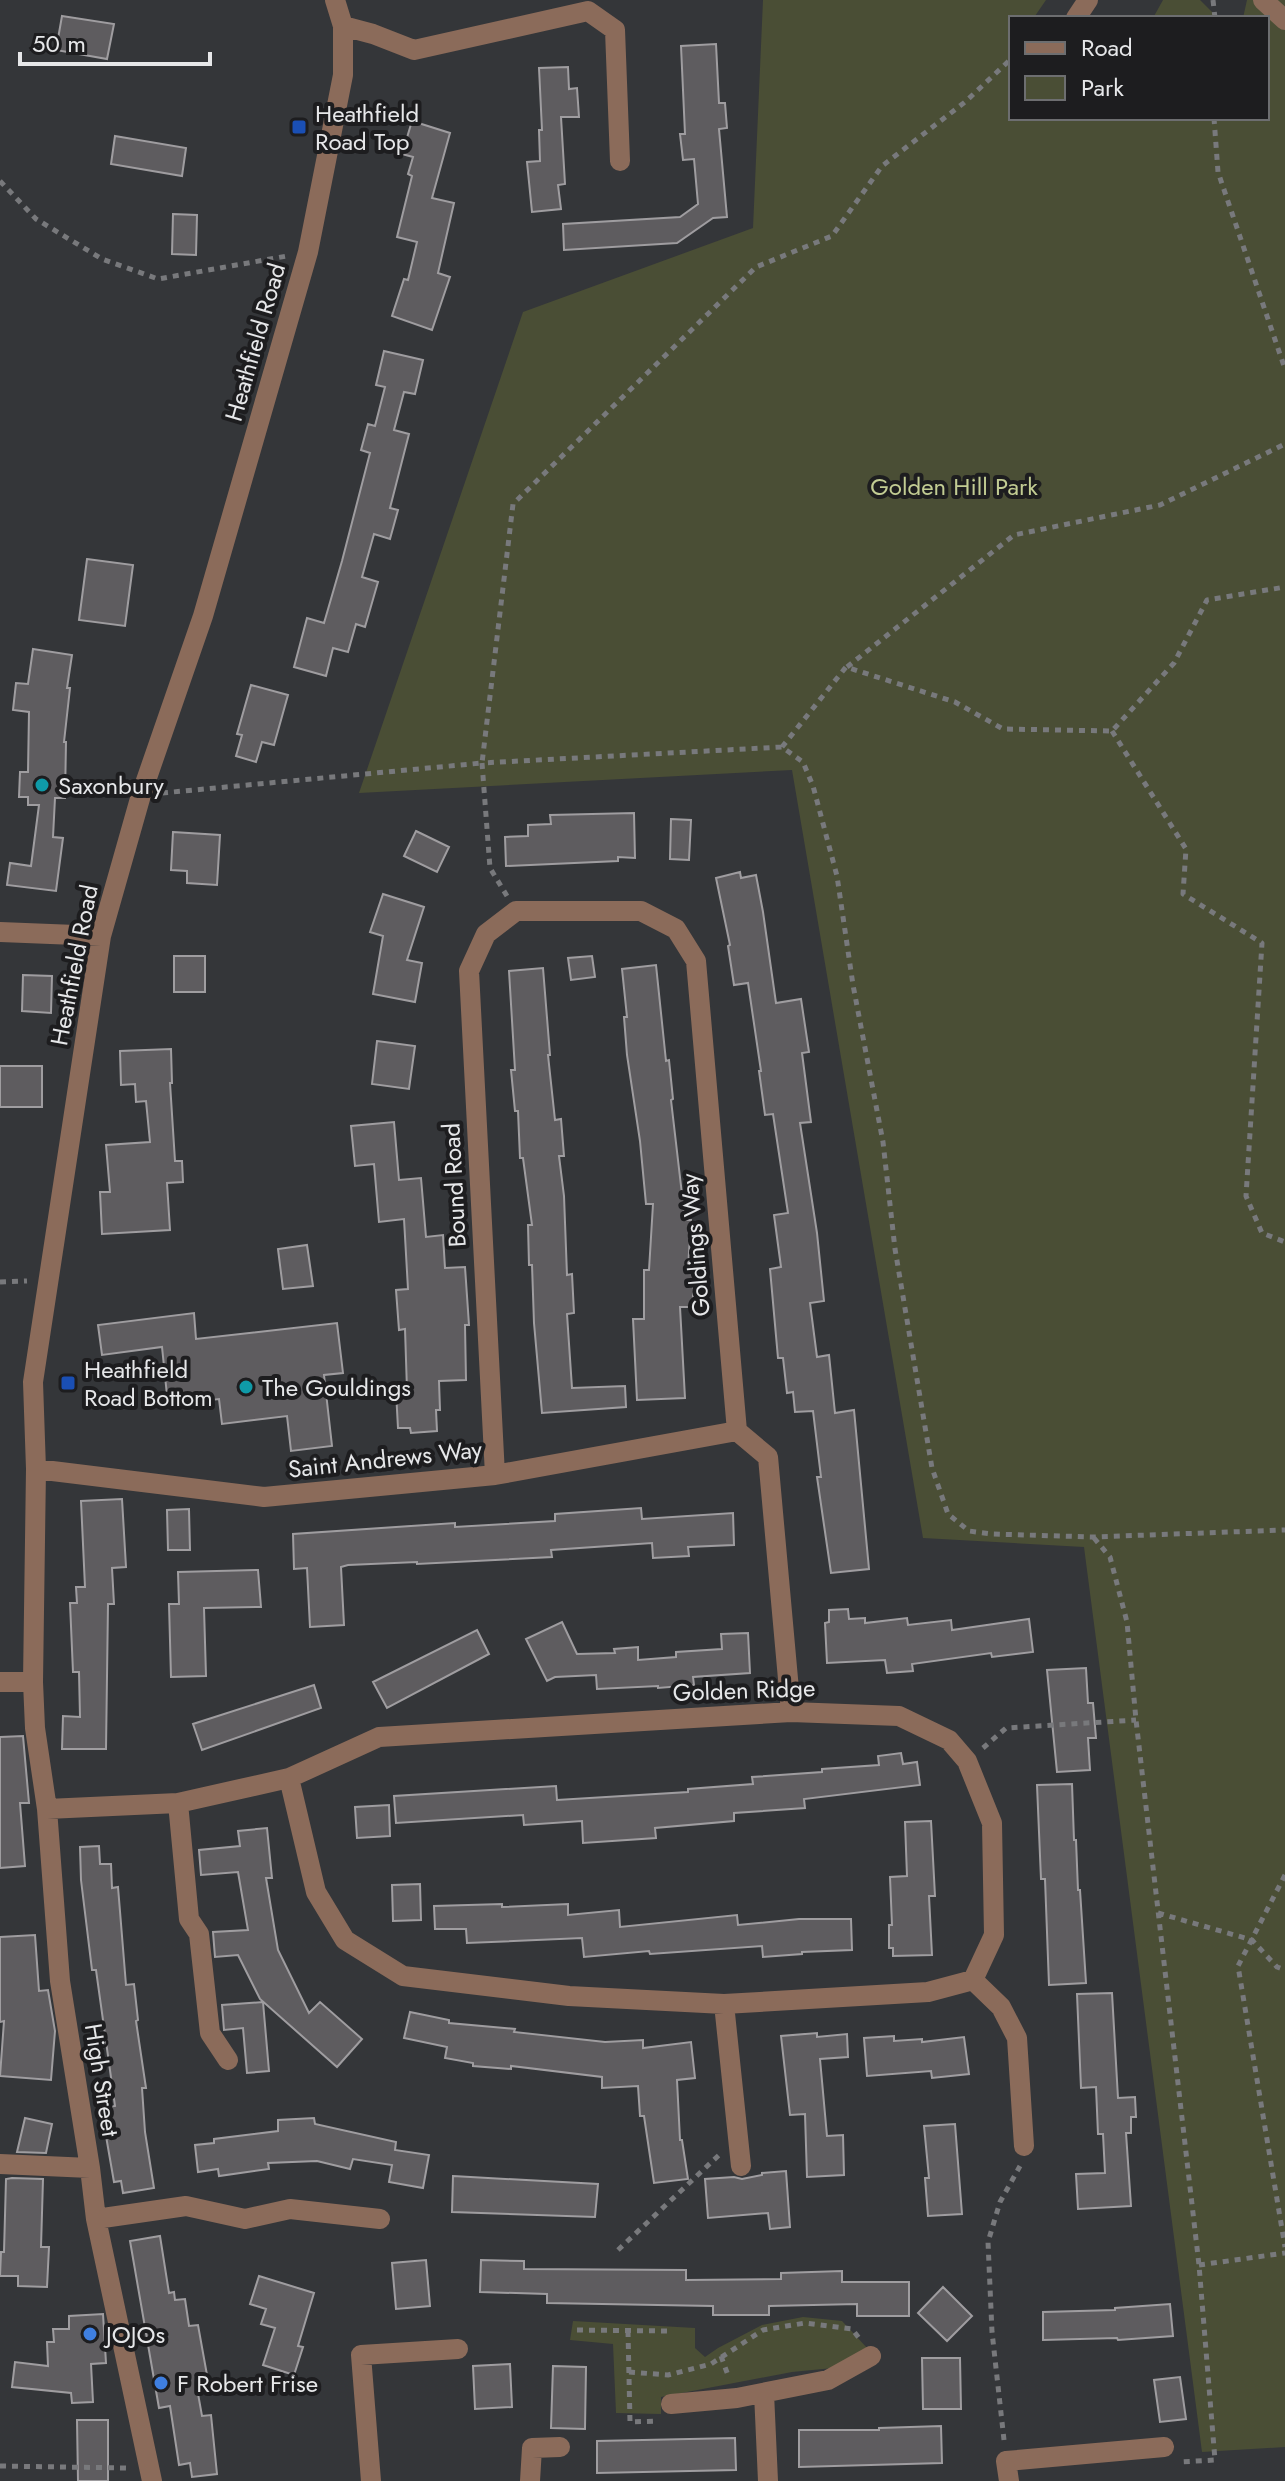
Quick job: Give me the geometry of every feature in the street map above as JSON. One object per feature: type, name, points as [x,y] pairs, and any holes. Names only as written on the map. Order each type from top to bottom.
[{"type":"street","name":"Heathfield Road","points":[[33,1682],[36,1469],[33,1382],[101,936],[141,795],[203,616],[308,252],[343,75],[343,26],[335,0]]},
{"type":"street","points":[[1263,0],[1285,20]]},
{"type":"street","points":[[343,26],[414,50],[588,11],[615,30],[620,161]]},
{"type":"street","name":"Goldings Way","points":[[516,911],[641,911],[676,929],[696,961],[737,1431]]},
{"type":"street","name":"Bound Road","points":[[495,1475],[469,971],[486,934],[516,911]]},
{"type":"street","points":[[0,932],[101,936]]},
{"type":"street","points":[[737,1431],[768,1457],[791,1712]]},
{"type":"street","name":"Saint Andrews Way","points":[[36,1469],[264,1497],[495,1475],[737,1431]]},
{"type":"street","points":[[0,1682],[33,1682]]},
{"type":"street","name":"High Street","points":[[33,1682],[35,1728],[47,1809],[60,1981],[96,2219],[151,2475]]},
{"type":"street","name":"Golden Ridge","points":[[47,1809],[178,1803],[289,1778],[379,1737],[791,1712],[899,1716],[949,1740],[967,1761],[992,1823],[994,1935],[973,1980]]},
{"type":"street","points":[[289,1778],[316,1892],[345,1940],[403,1976],[569,1996],[724,2004],[928,1992],[973,1980],[1001,2007],[1017,2038],[1024,2146]]},
{"type":"street","points":[[178,1803],[189,1919],[199,1934],[210,2033],[228,2060]]},
{"type":"street","points":[[724,2004],[741,2166]]},
{"type":"street","points":[[0,2164],[90,2168]]},
{"type":"street","points":[[96,2219],[186,2206],[245,2219],[290,2209],[380,2219]]},
{"type":"street","points":[[371,2481],[361,2355],[458,2349]]},
{"type":"street","points":[[666,2412],[828,2380],[871,2356]]},
{"type":"street","points":[[764,2393],[768,2481]]},
{"type":"street","points":[[530,2481],[532,2448],[560,2447]]},
{"type":"street","points":[[1008,2471],[1165,2455]]},
{"type":"path","points":[[516,911],[490,868],[482,763],[513,504],[756,267],[832,236],[882,166],[965,102],[1009,61]]},
{"type":"path","points":[[1214,120],[1218,172],[1285,369]]},
{"type":"path","points":[[0,181],[36,219],[102,259],[158,279],[308,252]]},
{"type":"path","points":[[782,747],[846,667],[1014,535],[1160,505],[1285,444]]},
{"type":"path","points":[[846,667],[955,702],[1003,729],[1112,731],[1174,663],[1207,600],[1285,587]]},
{"type":"path","points":[[1112,731],[1186,849],[1183,894],[1262,943],[1246,1196],[1262,1233],[1285,1242]]},
{"type":"path","points":[[141,795],[482,763],[782,747],[803,762],[813,786],[837,876],[853,985],[883,1142],[895,1249],[932,1468],[948,1514],[969,1531],[992,1534],[1093,1537],[1285,1530]]},
{"type":"path","points":[[1093,1537],[1110,1557],[1127,1622],[1199,2265],[1215,2460],[1165,2455]]},
{"type":"path","points":[[967,1761],[1006,1728],[1136,1720]]},
{"type":"path","points":[[1285,1875],[1238,1966],[1285,2247]]},
{"type":"path","points":[[1158,1913],[1252,1940],[1277,1967],[1285,1970]]},
{"type":"path","points":[[618,2250],[739,2137]]},
{"type":"path","points":[[1008,2471],[992,2332],[988,2242],[1000,2202],[1018,2172],[1024,2146]]},
{"type":"path","points":[[1199,2265],[1285,2253]]},
{"type":"path","points":[[629,2372],[668,2375],[711,2364],[763,2330],[805,2323],[852,2329],[871,2356]]},
{"type":"path","points":[[577,2330],[671,2331]]},
{"type":"path","points":[[628,2331],[630,2422],[666,2412]]},
{"type":"path","points":[[721,2356],[733,2389]]},
{"type":"path","points":[[0,2466],[151,2475]]},
{"type":"green space","name":"Golden Hill Park","points":[[763,0],[1046,0],[1035,16],[1009,16],[1009,120],[1269,120],[1269,16],[1243,16],[1247,0],[1285,0],[1285,2447],[1202,2452],[1084,1547],[923,1538],[792,770],[359,793],[523,312],[753,228]]},
{"type":"green space","points":[[1163,0],[1200,0],[1216,16],[1154,16]]},
{"type":"green space","points":[[803,2317],[842,2321],[868,2349],[833,2368],[792,2372],[661,2397],[661,2414],[616,2413],[613,2344],[570,2340],[573,2321],[695,2328],[695,2348],[705,2357],[762,2325]]},
{"type":"building","points":[[62,16],[114,24],[107,59],[56,50]]},
{"type":"building","points":[[716,44],[719,103],[725,103],[727,128],[719,129],[727,217],[713,218],[677,243],[564,250],[563,224],[680,217],[698,204],[694,159],[683,160],[680,134],[685,134],[681,46]]},
{"type":"building","points":[[568,67],[569,89],[577,88],[579,117],[561,117],[565,184],[558,185],[561,209],[532,212],[527,162],[540,161],[539,68]]},
{"type":"building","points":[[412,121],[450,133],[432,198],[454,203],[438,273],[450,277],[432,330],[392,316],[404,279],[408,280],[417,242],[397,237],[412,176],[408,174],[413,157],[402,154]]},
{"type":"building","points":[[115,136],[186,148],[182,176],[111,164]]},
{"type":"building","points":[[173,214],[197,215],[196,255],[172,254]]},
{"type":"building","points":[[384,351],[423,360],[415,394],[404,392],[394,430],[409,434],[390,508],[398,510],[390,539],[374,534],[362,577],[378,582],[365,627],[356,624],[348,652],[333,648],[326,676],[294,667],[307,618],[324,623],[342,561],[370,453],[361,450],[368,424],[375,426],[385,387],[376,385]]},
{"type":"building","points":[[87,559],[133,565],[125,626],[79,620]]},
{"type":"building","points":[[33,649],[72,655],[64,742],[65,798],[55,798],[53,837],[63,838],[56,891],[7,885],[10,863],[31,866],[39,805],[28,805],[28,797],[19,797],[20,772],[28,772],[29,712],[13,710],[16,683],[28,684]]},
{"type":"building","points":[[251,685],[288,695],[274,745],[262,742],[256,762],[236,756],[242,735],[237,734]]},
{"type":"building","points":[[634,813],[635,858],[506,866],[505,837],[528,836],[528,825],[551,824],[550,815]]},
{"type":"building","points":[[671,819],[691,820],[689,860],[670,859]]},
{"type":"building","points":[[416,831],[449,847],[437,872],[404,856]]},
{"type":"building","points":[[173,832],[220,835],[217,885],[187,883],[187,871],[171,870]]},
{"type":"building","points":[[740,872],[741,878],[756,875],[776,1003],[801,999],[809,1052],[802,1053],[811,1122],[800,1123],[824,1301],[810,1303],[817,1357],[829,1355],[835,1413],[854,1410],[869,1569],[831,1573],[817,1477],[821,1477],[813,1411],[795,1412],[793,1392],[787,1393],[783,1358],[778,1358],[770,1269],[781,1267],[774,1215],[788,1213],[773,1114],[765,1115],[748,983],[734,985],[730,945],[716,878]]},
{"type":"building","points":[[383,894],[424,907],[407,960],[422,963],[415,1002],[373,994],[383,936],[370,932]]},
{"type":"building","points":[[174,956],[205,956],[205,992],[174,992]]},
{"type":"building","points":[[592,956],[595,977],[571,980],[568,958]]},
{"type":"building","points":[[656,965],[685,1220],[691,1220],[688,1269],[693,1269],[693,1307],[680,1307],[685,1398],[637,1400],[633,1319],[644,1319],[644,1270],[649,1270],[653,1204],[646,1204],[627,1055],[622,969]]},
{"type":"building","points":[[543,968],[555,1120],[561,1119],[564,1156],[559,1156],[567,1275],[572,1274],[574,1313],[567,1314],[572,1388],[625,1386],[626,1407],[542,1413],[532,1265],[529,1265],[528,1225],[532,1225],[523,1158],[520,1158],[518,1111],[515,1111],[511,1070],[515,1070],[509,971]]},
{"type":"building","points":[[23,975],[52,976],[51,1013],[22,1011]]},
{"type":"building","points":[[377,1041],[415,1046],[409,1089],[372,1084]]},
{"type":"building","points":[[171,1049],[175,1161],[182,1161],[183,1182],[167,1183],[170,1230],[102,1234],[100,1192],[110,1192],[106,1145],[150,1142],[146,1101],[136,1102],[135,1084],[121,1085],[120,1051]]},
{"type":"building","points":[[0,1066],[42,1066],[42,1107],[0,1107]]},
{"type":"building","points":[[394,1122],[399,1180],[421,1178],[426,1237],[443,1235],[445,1268],[465,1267],[469,1325],[465,1325],[466,1380],[439,1381],[437,1431],[411,1433],[410,1428],[398,1428],[396,1391],[407,1390],[405,1329],[399,1330],[396,1290],[408,1289],[404,1219],[379,1222],[374,1164],[355,1166],[351,1126]]},
{"type":"building","points":[[307,1245],[313,1286],[283,1289],[278,1249]]},
{"type":"building","name":"The Gouldings","points":[[194,1313],[196,1339],[337,1323],[343,1373],[324,1375],[332,1446],[291,1451],[287,1416],[222,1424],[219,1399],[168,1405],[162,1347],[102,1355],[98,1325]]},
{"type":"building","points":[[122,1499],[126,1567],[112,1568],[114,1604],[108,1604],[106,1749],[62,1749],[63,1716],[80,1717],[79,1672],[73,1672],[70,1603],[77,1603],[76,1587],[85,1587],[81,1501]]},
{"type":"building","points":[[641,1508],[642,1519],[733,1513],[734,1545],[688,1547],[689,1556],[653,1558],[652,1543],[551,1550],[552,1557],[348,1565],[341,1567],[344,1625],[310,1627],[307,1568],[294,1569],[293,1534],[455,1523],[455,1527],[555,1521],[555,1514]]},
{"type":"building","points":[[189,1509],[190,1550],[168,1550],[167,1510]]},
{"type":"building","points":[[258,1570],[261,1607],[204,1608],[206,1676],[171,1677],[169,1604],[179,1604],[178,1572]]},
{"type":"building","points":[[848,1609],[849,1619],[865,1618],[865,1623],[907,1618],[908,1625],[951,1620],[952,1630],[1029,1619],[1033,1652],[992,1657],[991,1653],[912,1664],[913,1671],[887,1673],[885,1660],[827,1663],[825,1623],[829,1622],[829,1610]]},
{"type":"building","points":[[562,1622],[577,1654],[615,1653],[614,1649],[638,1647],[638,1660],[676,1657],[676,1652],[722,1649],[721,1634],[748,1633],[750,1673],[693,1677],[694,1685],[658,1688],[597,1689],[596,1675],[555,1677],[547,1681],[526,1639]]},
{"type":"building","points":[[477,1630],[489,1654],[387,1708],[373,1682]]},
{"type":"building","points":[[1086,1668],[1088,1703],[1093,1703],[1096,1738],[1088,1738],[1090,1770],[1057,1772],[1047,1670]]},
{"type":"building","points":[[314,1685],[321,1708],[202,1750],[193,1724]]},
{"type":"building","points":[[23,1736],[29,1803],[20,1803],[25,1866],[0,1868],[0,1737]]},
{"type":"building","points":[[901,1753],[903,1764],[917,1762],[920,1785],[804,1799],[805,1808],[734,1813],[734,1821],[655,1828],[656,1838],[583,1843],[582,1821],[524,1825],[523,1815],[396,1823],[394,1796],[556,1786],[557,1800],[688,1792],[688,1789],[753,1784],[752,1777],[879,1765],[878,1756]]},
{"type":"building","points":[[1072,1784],[1086,1983],[1049,1985],[1037,1785]]},
{"type":"building","points":[[389,1805],[390,1836],[357,1838],[355,1807]]},
{"type":"building","points":[[931,1821],[935,1896],[929,1896],[932,1955],[893,1956],[893,1948],[889,1948],[889,1925],[892,1925],[890,1877],[907,1876],[905,1822]]},
{"type":"building","points":[[267,1828],[272,1878],[266,1878],[278,1950],[309,2013],[320,2002],[362,2039],[337,2067],[260,1999],[238,1955],[215,1957],[213,1932],[248,1930],[238,1872],[201,1875],[199,1850],[240,1846],[238,1831]]},
{"type":"building","points":[[99,1846],[100,1864],[111,1864],[112,1888],[118,1887],[126,1985],[134,1984],[146,2088],[142,2088],[145,2132],[154,2188],[123,2193],[121,2181],[114,2182],[106,2136],[103,2136],[100,2108],[115,2106],[96,1970],[92,1970],[81,1880],[80,1847]]},
{"type":"building","points":[[420,1884],[421,1920],[393,1921],[392,1885]]},
{"type":"building","points":[[502,1904],[502,1907],[568,1904],[568,1915],[619,1910],[620,1927],[737,1915],[738,1925],[799,1919],[851,1919],[852,1950],[763,1957],[762,1946],[584,1957],[582,1938],[467,1943],[466,1929],[435,1929],[434,1906]]},
{"type":"building","points":[[35,1935],[39,1991],[48,1990],[55,2031],[51,2080],[0,2076],[4,2021],[0,2022],[0,1937]]},
{"type":"building","points":[[1112,1993],[1118,2098],[1135,2097],[1136,2117],[1131,2117],[1131,2133],[1126,2133],[1131,2206],[1078,2209],[1076,2174],[1105,2173],[1103,2134],[1098,2134],[1096,2087],[1081,2088],[1077,1994]]},
{"type":"building","points":[[263,2002],[269,2071],[247,2073],[243,2028],[224,2030],[222,2005]]},
{"type":"building","points":[[410,2012],[449,2020],[449,2023],[515,2029],[514,2032],[605,2042],[643,2040],[643,2048],[691,2042],[695,2078],[677,2080],[680,2140],[688,2179],[654,2183],[644,2116],[640,2116],[638,2086],[602,2088],[602,2077],[511,2066],[511,2069],[473,2066],[473,2063],[445,2058],[447,2047],[404,2038]]},
{"type":"building","points":[[817,2033],[817,2037],[847,2034],[848,2057],[820,2059],[827,2136],[843,2135],[844,2175],[807,2177],[805,2114],[790,2115],[781,2036]]},
{"type":"building","points":[[894,2036],[894,2041],[922,2039],[922,2042],[964,2037],[969,2074],[932,2078],[931,2071],[867,2076],[864,2038]]},
{"type":"building","points":[[25,2118],[52,2124],[46,2153],[17,2152]]},
{"type":"building","points":[[314,2118],[315,2124],[396,2142],[395,2150],[429,2155],[423,2188],[389,2182],[392,2165],[353,2159],[350,2169],[317,2161],[268,2163],[269,2169],[219,2176],[218,2169],[198,2172],[195,2145],[214,2143],[214,2139],[278,2131],[278,2120]]},
{"type":"building","points":[[955,2124],[962,2214],[928,2216],[925,2178],[929,2178],[924,2126]]},
{"type":"building","points":[[786,2171],[790,2227],[770,2229],[768,2213],[708,2218],[705,2179],[742,2179]]},
{"type":"building","points":[[453,2176],[598,2184],[595,2217],[452,2212]]},
{"type":"building","points":[[6,2179],[43,2179],[41,2247],[49,2247],[47,2287],[18,2286],[18,2276],[0,2276],[1,2252],[4,2252]]},
{"type":"building","points":[[160,2236],[169,2293],[174,2292],[175,2300],[185,2299],[189,2326],[198,2325],[207,2375],[195,2377],[202,2416],[211,2415],[217,2474],[192,2477],[190,2463],[179,2465],[170,2406],[159,2408],[130,2241]]},
{"type":"building","points":[[426,2260],[430,2306],[396,2309],[392,2263]]},
{"type":"building","points":[[481,2260],[524,2261],[524,2269],[686,2270],[686,2280],[781,2279],[781,2273],[842,2271],[842,2282],[909,2282],[909,2316],[857,2316],[857,2304],[769,2306],[769,2315],[713,2315],[713,2306],[547,2303],[547,2294],[480,2292]]},
{"type":"building","points":[[259,2276],[314,2293],[298,2346],[303,2347],[294,2375],[263,2365],[275,2328],[261,2324],[266,2309],[250,2304]]},
{"type":"building","points":[[943,2287],[972,2316],[947,2341],[918,2313]]},
{"type":"building","points":[[1170,2304],[1173,2336],[1043,2340],[1043,2312],[1115,2310]]},
{"type":"building","points":[[103,2314],[106,2363],[91,2364],[93,2402],[72,2403],[71,2393],[12,2387],[15,2362],[48,2366],[47,2342],[54,2342],[53,2329],[69,2329],[69,2316]]},
{"type":"building","points":[[922,2358],[960,2358],[961,2409],[923,2409]]},
{"type":"building","points":[[510,2364],[512,2407],[475,2409],[473,2366]]},
{"type":"building","points":[[553,2366],[586,2367],[585,2429],[551,2428]]},
{"type":"building","points":[[1180,2377],[1186,2419],[1160,2422],[1154,2380]]},
{"type":"building","points":[[77,2420],[108,2420],[108,2481],[78,2481]]},
{"type":"building","points":[[941,2426],[942,2463],[799,2467],[799,2430]]},
{"type":"building","points":[[735,2438],[736,2470],[597,2473],[597,2441]]},
{"type":"place","name":"Heathfield Road Top","points":[[299,127]]},
{"type":"place","name":"Saxonbury","points":[[42,785]]},
{"type":"place","name":"Heathfield Road Bottom","points":[[68,1383]]},
{"type":"place","name":"The Gouldings","points":[[246,1387]]},
{"type":"place","name":"JOJOs","points":[[90,2334]]},
{"type":"place","name":"F Robert Frise","points":[[161,2383]]}]
